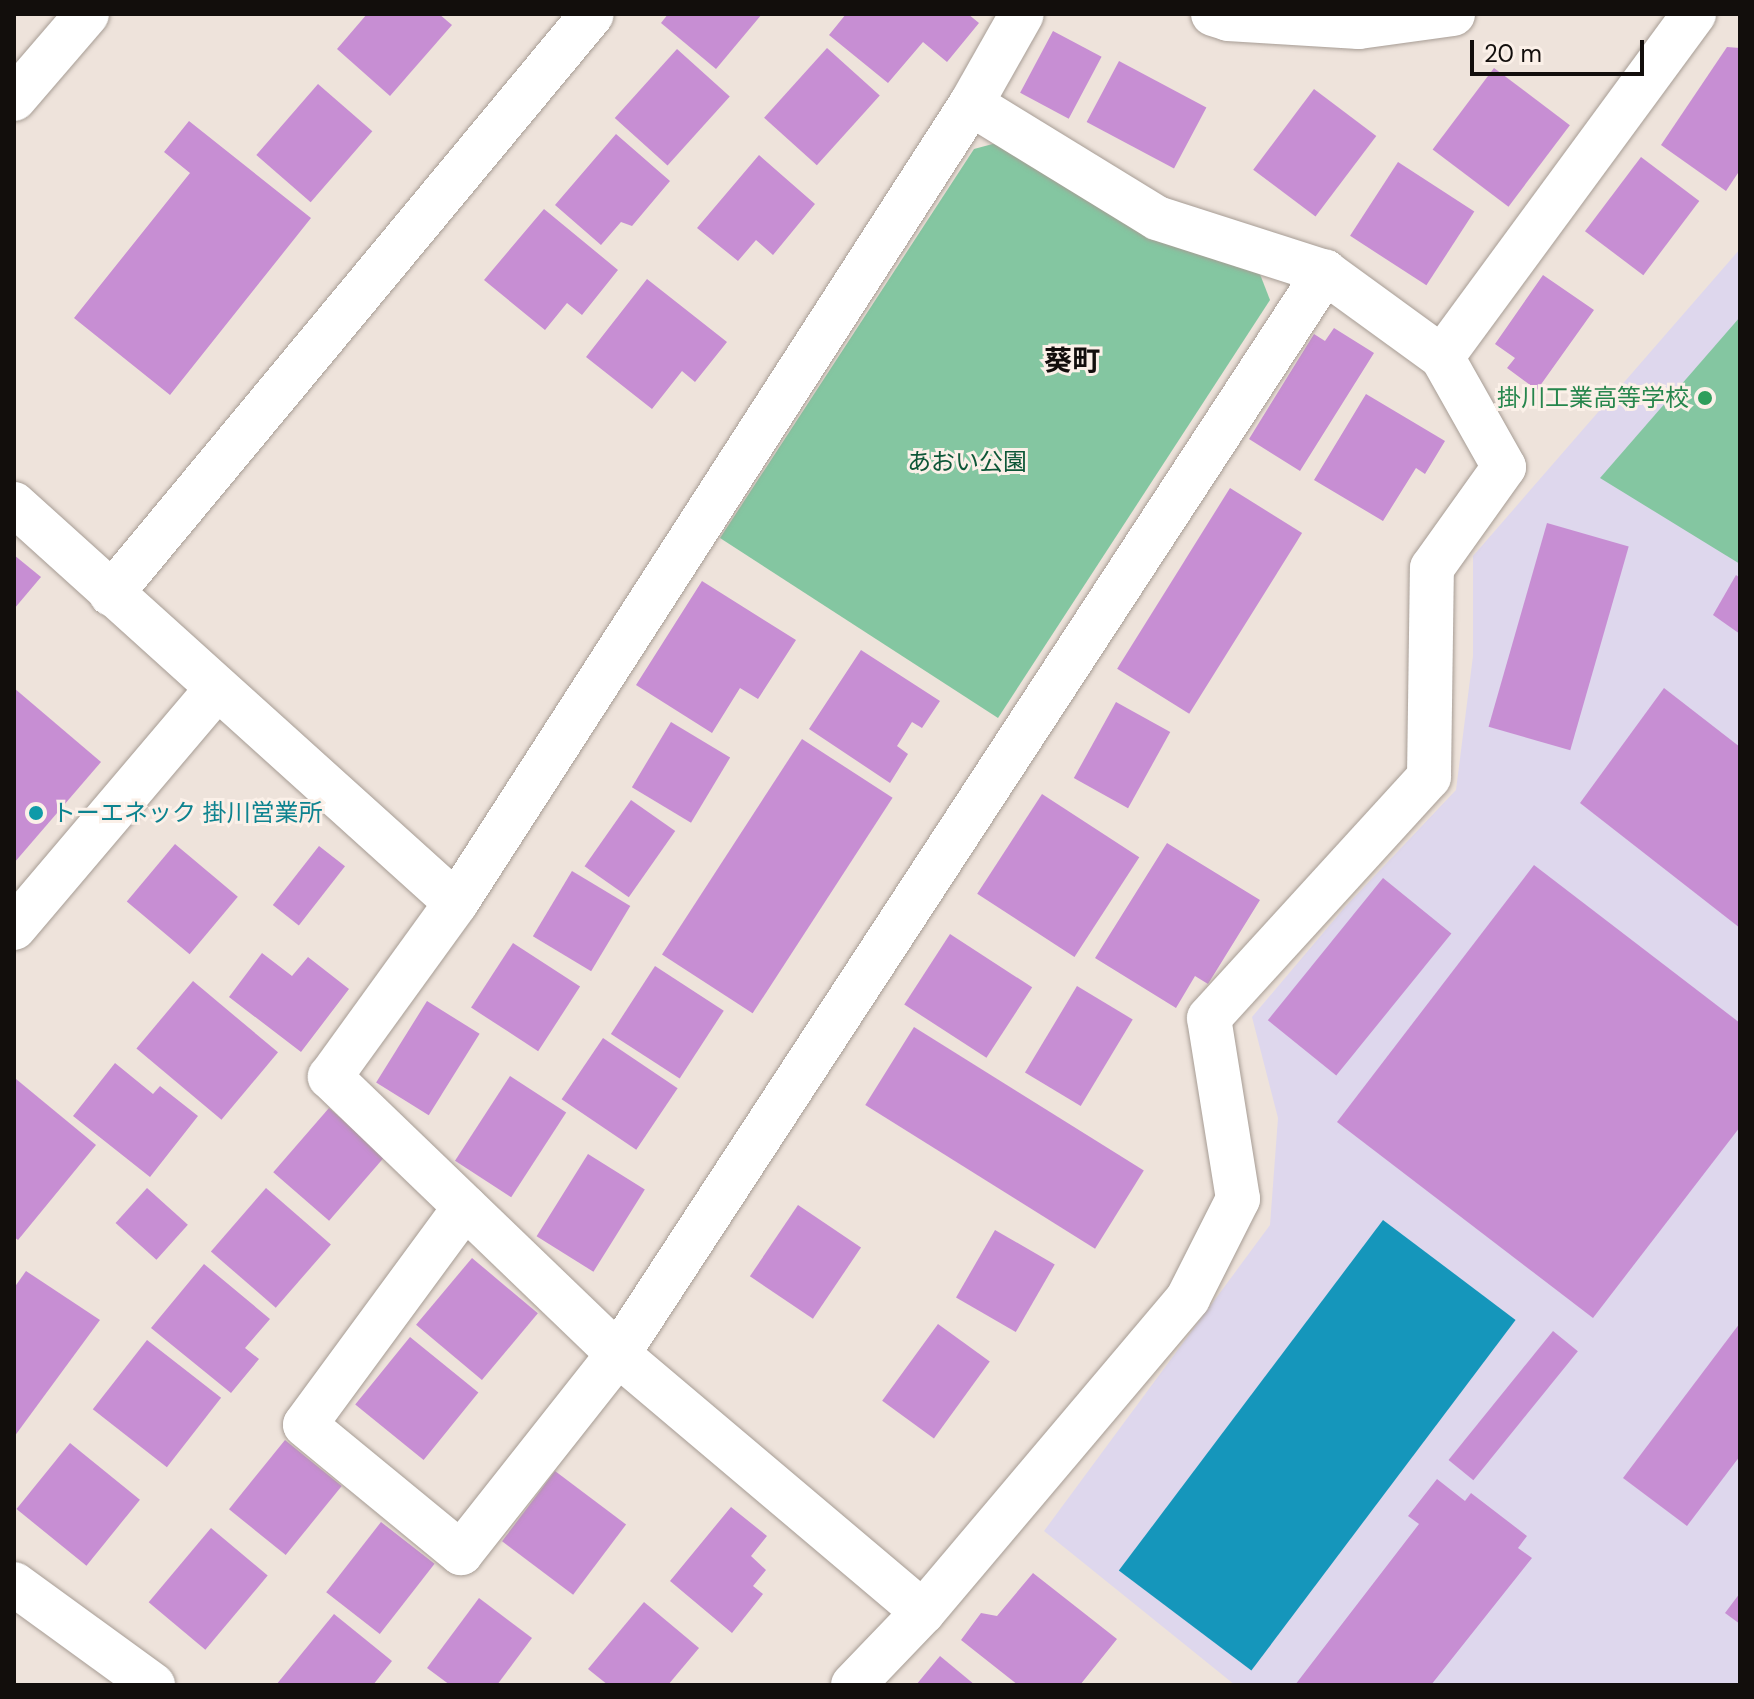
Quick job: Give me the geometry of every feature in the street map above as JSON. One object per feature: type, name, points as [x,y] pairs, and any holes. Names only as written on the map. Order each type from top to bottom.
[{"type":"street","points":[[14,99],[87,14]]},
{"type":"street","points":[[111,594],[592,14]]},
{"type":"street","points":[[923,1612],[618,1354],[330,1077],[456,903],[971,104],[1022,14]]},
{"type":"street","points":[[1224,16],[1359,27],[1453,14]]},
{"type":"street","points":[[1442,357],[1694,14]]},
{"type":"street","points":[[853,1685],[923,1612],[1188,1298],[1238,1199],[1209,1018],[1429,777],[1432,568],[1504,467],[1442,357],[1325,272],[1157,218],[971,104]]},
{"type":"street","points":[[465,1207],[305,1425],[461,1553],[618,1354],[1325,272]]},
{"type":"street","points":[[14,504],[456,903]]},
{"type":"street","points":[[14,928],[217,689]]},
{"type":"street","points":[[14,1584],[153,1685]]},
{"type":"shaded area","points":[[1740,249],[1740,1685],[1235,1685],[1044,1531],[1270,1225],[1278,1118],[1252,1017],[1345,907],[1456,790],[1473,656],[1473,556]]},
{"type":"green space","name":"あおい公園","points":[[1000,142],[1258,269],[1270,300],[998,718],[720,538],[974,149]]},
{"type":"green space","name":"掛川工業高等学校","points":[[1740,317],[1740,564],[1600,478]]},
{"type":"water","points":[[1383,1220],[1516,1320],[1251,1671],[1119,1571]]},
{"type":"building","points":[[367,14],[439,14],[452,25],[390,96],[337,49]]},
{"type":"building","points":[[668,14],[762,14],[716,69],[661,23]]},
{"type":"building","points":[[846,14],[968,14],[979,23],[947,62],[923,42],[888,83],[829,35]]},
{"type":"building","points":[[1053,31],[1102,57],[1069,119],[1020,93]]},
{"type":"building","points":[[1727,47],[1740,48],[1740,170],[1726,191],[1661,145]]},
{"type":"building","points":[[827,48],[880,96],[817,165],[764,118]]},
{"type":"building","points":[[677,49],[730,97],[668,166],[615,118]]},
{"type":"building","points":[[1119,61],[1206,107],[1174,168],[1087,122]]},
{"type":"building","points":[[1494,68],[1570,125],[1508,207],[1433,149]]},
{"type":"building","points":[[318,84],[372,131],[311,202],[256,155]]},
{"type":"building","points":[[1314,89],[1376,136],[1316,217],[1253,170]]},
{"type":"building","points":[[189,121],[311,218],[170,395],[74,318],[190,173],[164,152]]},
{"type":"building","points":[[616,134],[670,181],[632,226],[621,222],[601,245],[555,205]]},
{"type":"building","points":[[759,155],[815,204],[773,255],[756,240],[738,261],[697,228]]},
{"type":"building","points":[[1641,157],[1699,201],[1643,275],[1585,231]]},
{"type":"building","points":[[1398,162],[1474,212],[1426,285],[1350,236]]},
{"type":"building","points":[[544,209],[618,270],[582,315],[567,303],[545,330],[484,280]]},
{"type":"building","points":[[1543,275],[1594,310],[1537,390],[1507,368],[1515,358],[1495,344]]},
{"type":"building","points":[[647,279],[727,342],[695,382],[682,371],[652,409],[586,357]]},
{"type":"building","points":[[1334,328],[1374,353],[1300,471],[1249,439],[1314,334],[1325,341]]},
{"type":"building","points":[[1366,394],[1445,441],[1425,474],[1416,468],[1383,521],[1314,480]]},
{"type":"building","points":[[1230,488],[1302,533],[1189,714],[1117,669]]},
{"type":"building","points":[[1547,523],[1629,546],[1570,750],[1489,727]]},
{"type":"building","points":[[14,555],[41,577],[14,609]]},
{"type":"building","points":[[1736,575],[1740,578],[1740,634],[1713,615]]},
{"type":"building","points":[[702,581],[796,640],[758,699],[740,688],[712,733],[636,685]]},
{"type":"building","points":[[861,650],[940,701],[922,728],[912,722],[897,746],[908,754],[890,783],[809,729]]},
{"type":"building","name":"トーエネック 掛川営業所","points":[[14,688],[101,762],[14,863]]},
{"type":"building","points":[[1664,688],[1740,747],[1740,928],[1580,803]]},
{"type":"building","points":[[1116,702],[1170,732],[1128,808],[1074,778]]},
{"type":"building","points":[[671,722],[730,758],[691,823],[632,787]]},
{"type":"building","points":[[802,739],[893,798],[753,1013],[662,955]]},
{"type":"building","points":[[1042,794],[1139,857],[1074,957],[977,894]]},
{"type":"building","points":[[631,800],[675,831],[629,897],[585,866]]},
{"type":"building","points":[[1167,843],[1260,900],[1208,984],[1195,976],[1176,1008],[1095,958]]},
{"type":"building","points":[[175,844],[238,897],[190,954],[127,901]]},
{"type":"building","points":[[319,846],[345,866],[299,925],[273,905]]},
{"type":"building","points":[[1534,865],[1740,1023],[1740,1127],[1593,1318],[1337,1122]]},
{"type":"building","points":[[572,871],[630,906],[591,971],[533,936]]},
{"type":"building","points":[[1383,878],[1451,933],[1336,1076],[1268,1020]]},
{"type":"building","points":[[950,934],[1032,987],[986,1058],[904,1004]]},
{"type":"building","points":[[513,943],[580,987],[538,1051],[471,1008]]},
{"type":"building","points":[[262,953],[292,976],[308,957],[349,989],[301,1052],[229,997]]},
{"type":"building","points":[[655,966],[724,1011],[680,1079],[611,1034]]},
{"type":"building","points":[[193,981],[278,1052],[221,1120],[136,1048]]},
{"type":"building","points":[[1077,986],[1133,1019],[1081,1106],[1025,1073]]},
{"type":"building","points":[[427,1001],[480,1034],[429,1115],[376,1082]]},
{"type":"building","points":[[914,1027],[1144,1171],[1095,1249],[865,1105]]},
{"type":"building","points":[[603,1038],[678,1088],[636,1150],[562,1099]]},
{"type":"building","points":[[115,1063],[153,1094],[160,1086],[198,1116],[150,1177],[73,1116]]},
{"type":"building","points":[[510,1076],[566,1112],[511,1197],[455,1161]]},
{"type":"building","points":[[16,1079],[96,1145],[18,1240],[14,1237]]},
{"type":"building","points":[[329,1108],[385,1157],[329,1221],[273,1172]]},
{"type":"building","points":[[588,1154],[645,1190],[593,1272],[537,1236]]},
{"type":"building","points":[[147,1188],[188,1225],[156,1260],[116,1223]]},
{"type":"building","points":[[266,1188],[331,1244],[276,1308],[211,1251]]},
{"type":"building","points":[[798,1205],[861,1247],[813,1319],[750,1276]]},
{"type":"building","points":[[995,1230],[1055,1264],[1016,1332],[956,1298]]},
{"type":"building","points":[[472,1258],[538,1313],[482,1380],[416,1325]]},
{"type":"building","points":[[204,1264],[270,1319],[245,1348],[259,1359],[231,1393],[151,1328]]},
{"type":"building","points":[[26,1271],[100,1320],[14,1437],[14,1288]]},
{"type":"building","points":[[1740,1323],[1740,1456],[1687,1526],[1623,1478]]},
{"type":"building","points":[[938,1324],[990,1362],[934,1438],[882,1401]]},
{"type":"building","points":[[1553,1331],[1578,1351],[1473,1480],[1449,1460]]},
{"type":"building","points":[[410,1337],[478,1392],[424,1460],[355,1405]]},
{"type":"building","points":[[147,1340],[221,1398],[167,1467],[93,1409]]},
{"type":"building","points":[[285,1440],[342,1486],[286,1555],[229,1509]]},
{"type":"building","points":[[70,1443],[140,1500],[86,1566],[17,1509]]},
{"type":"building","points":[[555,1471],[626,1525],[573,1595],[502,1541]]},
{"type":"building","points":[[1437,1479],[1465,1501],[1471,1493],[1527,1536],[1518,1548],[1532,1558],[1431,1685],[1295,1685],[1419,1524],[1408,1516]]},
{"type":"building","points":[[731,1507],[767,1536],[751,1556],[766,1570],[753,1586],[763,1594],[732,1633],[670,1581]]},
{"type":"building","points":[[381,1522],[435,1564],[380,1634],[326,1592]]},
{"type":"building","points":[[211,1528],[268,1576],[205,1650],[149,1602]]},
{"type":"building","points":[[1033,1573],[1117,1639],[1080,1685],[1018,1685],[961,1640],[981,1613],[997,1616]]},
{"type":"building","points":[[1740,1593],[1740,1624],[1725,1613]]},
{"type":"building","points":[[479,1598],[532,1638],[497,1685],[450,1685],[427,1668]]},
{"type":"building","points":[[644,1602],[699,1648],[668,1685],[608,1685],[588,1669]]},
{"type":"building","points":[[334,1614],[392,1661],[373,1685],[276,1685]]},
{"type":"building","points":[[940,1656],[975,1685],[916,1685]]},
{"type":"place","name":"掛川工業高等学校","points":[[1705,398]]},
{"type":"place","name":"トーエネック 掛川営業所","points":[[36,813]]},
{"type":"district","name":"葵町","points":[[1072,361]]}]
